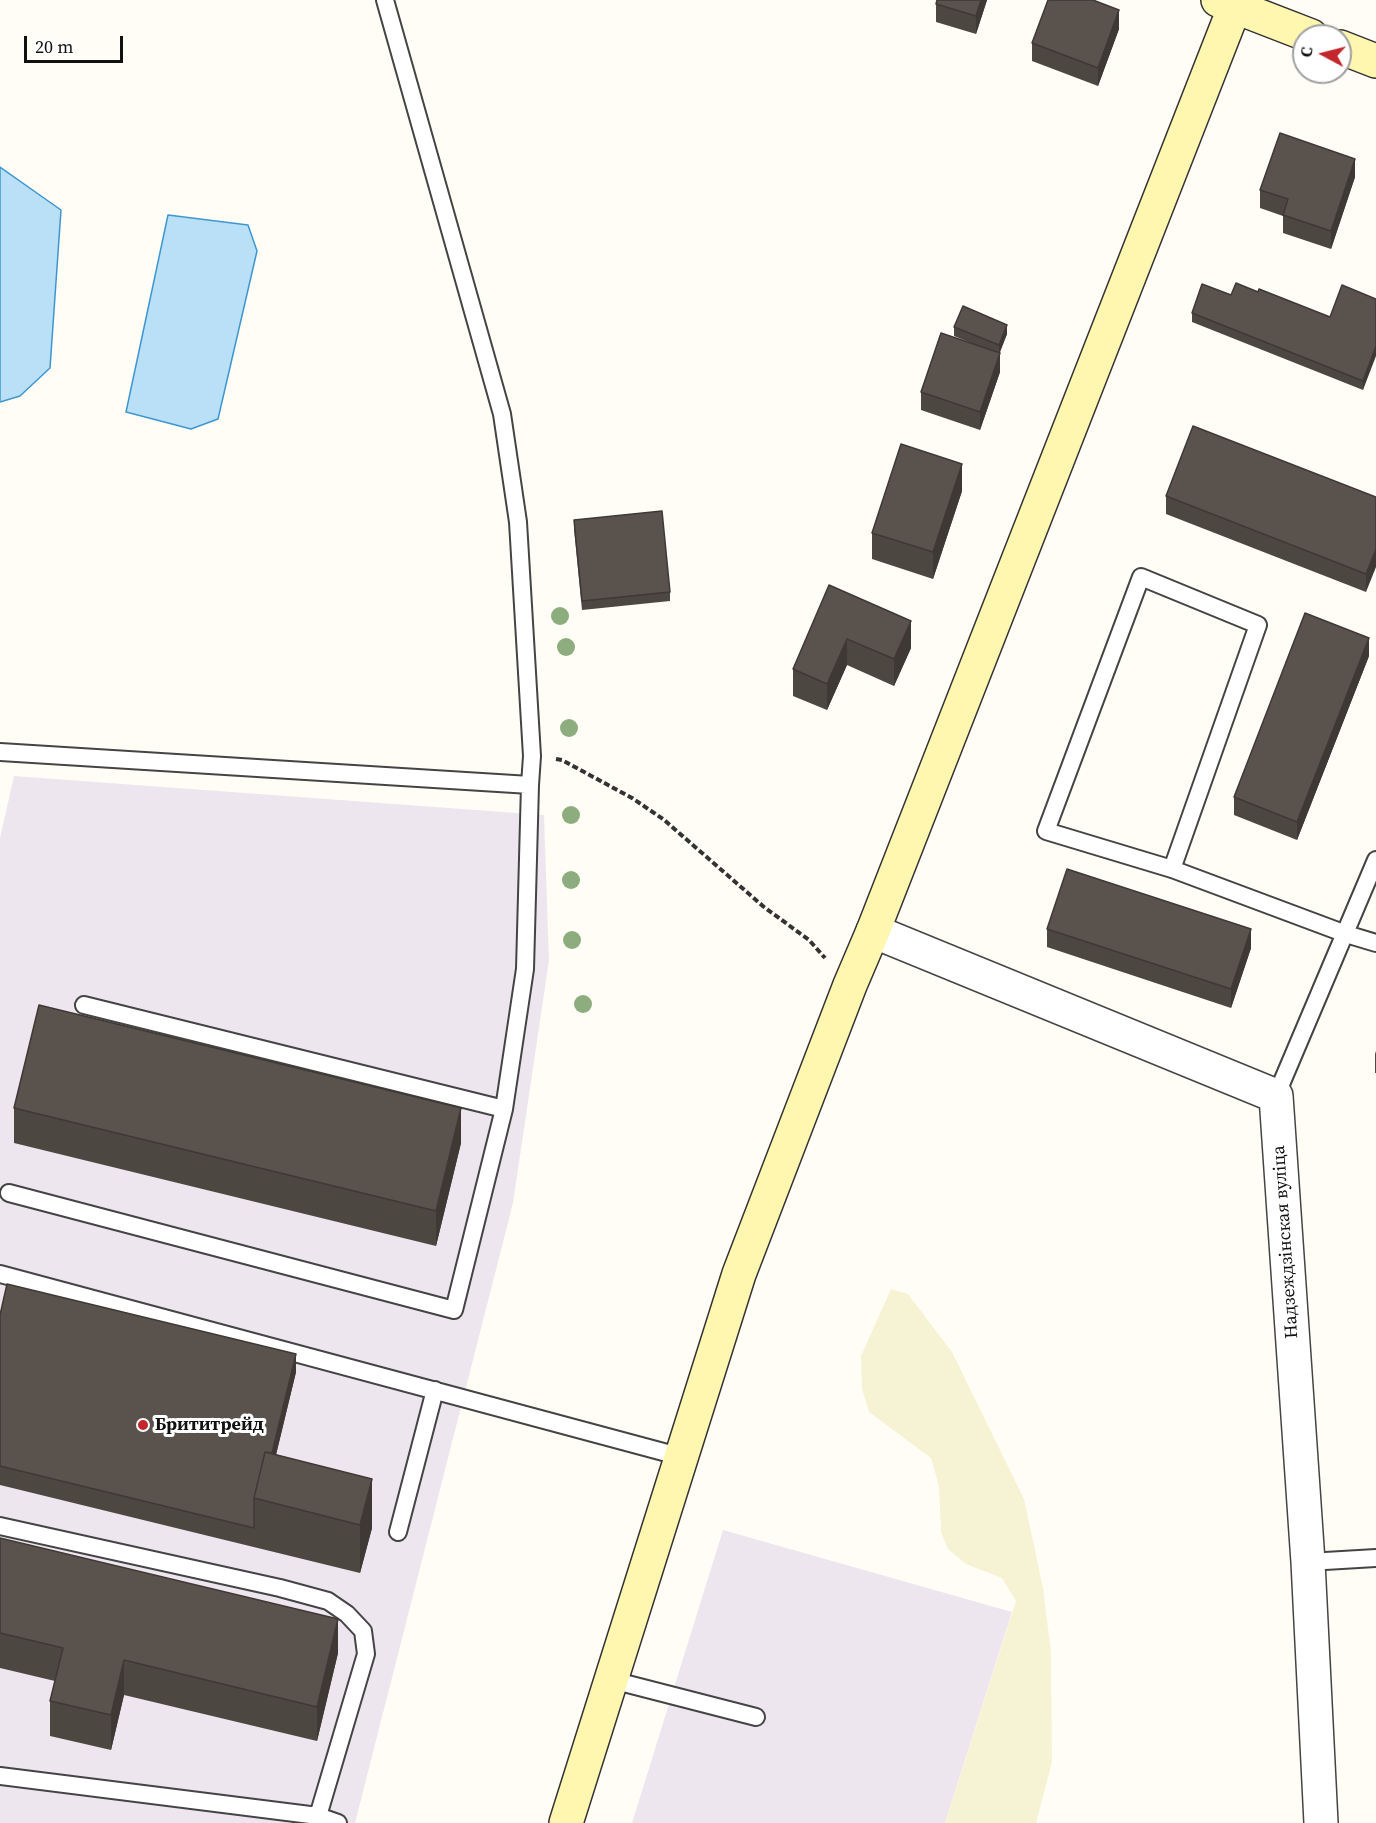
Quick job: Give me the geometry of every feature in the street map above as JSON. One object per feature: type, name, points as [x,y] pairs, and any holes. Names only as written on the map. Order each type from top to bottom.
[{"type":"street","points":[[566,1823],[739,1274],[873,931],[1227,3],[1292,29]]},
{"type":"street","points":[[1352,52],[1376,61]]},
{"type":"street","points":[[873,931],[1276,1096]]},
{"type":"street","name":"Надзеждзінская вуліца","points":[[1276,1096],[1308,1562],[1321,1823]]},
{"type":"lane","points":[[9,1193],[454,1310],[504,1109],[525,969],[532,756],[518,522],[502,414],[385,0]]},
{"type":"lane","points":[[1172,869],[1258,625],[1141,577],[1046,831],[1172,869],[1376,943]]},
{"type":"lane","points":[[0,766],[8,753],[530,785]]},
{"type":"lane","points":[[1276,1096],[1376,860]]},
{"type":"lane","points":[[84,1005],[504,1109]]},
{"type":"lane","points":[[0,1274],[682,1457]]},
{"type":"lane","points":[[398,1532],[435,1390]]},
{"type":"lane","points":[[0,1526],[280,1588],[328,1601],[347,1614],[363,1631],[366,1654],[318,1816]]},
{"type":"lane","points":[[1308,1562],[1376,1558]]},
{"type":"lane","points":[[612,1680],[756,1717]]},
{"type":"lane","points":[[0,1776],[318,1816],[338,1823]]},
{"type":"path","points":[[532,756],[561,760],[632,798],[663,819],[764,907],[809,940],[850,985]]},
{"type":"shaded area","points":[[14,776],[544,815],[549,960],[513,1203],[355,1823],[0,1823],[0,838]]},
{"type":"shaded area","points":[[891,1289],[908,1294],[952,1352],[1024,1499],[1043,1588],[1051,1652],[1052,1762],[1036,1823],[945,1823],[1016,1601],[1002,1578],[966,1564],[948,1549],[941,1532],[939,1486],[931,1458],[869,1412],[862,1389],[861,1356]]},
{"type":"shaded area","points":[[723,1530],[1012,1612],[945,1823],[632,1823]]},
{"type":"water","points":[[0,167],[61,210],[50,368],[20,396],[0,402]]},
{"type":"water","points":[[168,215],[248,225],[257,251],[218,419],[191,429],[126,412]]},
{"type":"building","points":[[937,0],[981,0],[976,16],[936,4]]},
{"type":"building","points":[[1048,0],[1093,0],[1119,10],[1098,68],[1032,43]]},
{"type":"building","points":[[1280,133],[1355,159],[1331,231],[1283,215],[1288,199],[1260,190]]},
{"type":"building","points":[[1236,283],[1258,292],[1259,289],[1330,317],[1342,285],[1376,299],[1376,346],[1363,381],[1192,313],[1202,284],[1231,295]]},
{"type":"building","points":[[963,306],[1007,325],[999,345],[954,327]]},
{"type":"building","points":[[941,333],[1000,353],[980,412],[921,392]]},
{"type":"building","points":[[1193,426],[1376,497],[1376,549],[1366,574],[1166,496]]},
{"type":"building","points":[[901,444],[962,464],[933,552],[872,533]]},
{"type":"building","points":[[662,511],[670,592],[582,601],[574,520]]},
{"type":"building","points":[[829,585],[911,621],[894,659],[847,639],[827,684],[793,669]]},
{"type":"building","points":[[1305,613],[1369,638],[1297,822],[1234,797]]},
{"type":"building","points":[[1067,869],[1251,929],[1231,989],[1047,929]]},
{"type":"building","points":[[39,1005],[461,1108],[436,1211],[14,1108]]},
{"type":"building","points":[[7,1284],[296,1354],[272,1453],[265,1452],[254,1498],[254,1528],[0,1466],[0,1315]]},
{"type":"building","points":[[265,1452],[372,1479],[360,1525],[254,1498]]},
{"type":"building","points":[[0,1538],[338,1619],[317,1707],[124,1660],[111,1715],[50,1701],[63,1648],[0,1633]]},
{"type":"place","name":"Брититрейд","points":[[143,1425]]}]
